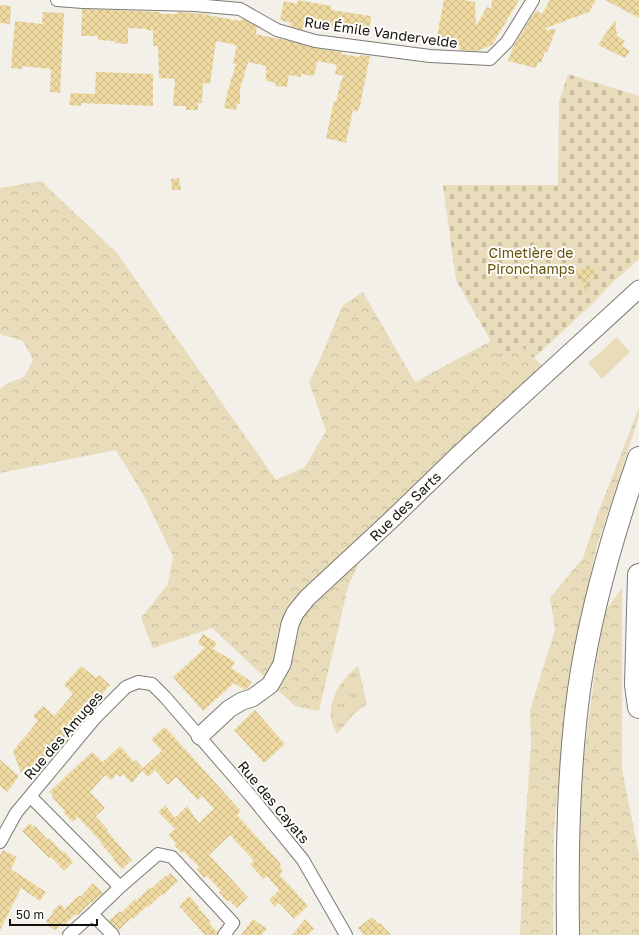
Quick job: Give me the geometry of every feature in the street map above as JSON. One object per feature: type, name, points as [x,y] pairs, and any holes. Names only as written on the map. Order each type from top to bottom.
[{"type":"highway","points":[[568,935],[569,801],[579,688],[592,621],[606,564],[639,458]]},
{"type":"highway","points":[[639,575],[636,685],[639,707]]},
{"type":"street","name":"Rue Émile Vandervelde","points":[[57,0],[195,5],[240,9],[277,30],[315,41],[430,56],[490,59],[507,42],[533,0]]},
{"type":"street","name":"Rue des Sarts","points":[[200,736],[229,709],[242,701],[252,698],[270,685],[282,664],[295,613],[307,598],[392,520],[458,455],[639,289]]},
{"type":"street","name":"Rue des Amuges","points":[[0,842],[16,813],[95,718],[126,687],[138,682],[152,684],[165,697]]},
{"type":"street","name":"Rue des Cayats","points":[[165,697],[250,795],[303,860],[346,935]]},
{"type":"street","points":[[30,796],[120,887]]},
{"type":"street","points":[[69,935],[158,854],[172,856],[232,923],[224,935]]},
{"type":"street","points":[[92,914],[113,935]]},
{"type":"green space","name":"Cimetière de Pironchamps","points":[[568,74],[639,96],[639,259],[534,358],[520,345],[500,357],[456,280],[443,185],[558,185],[559,102]]},
{"type":"green space","points":[[41,181],[117,253],[276,480],[305,467],[326,431],[309,382],[319,362],[342,306],[363,292],[415,382],[491,341],[500,357],[520,345],[544,367],[375,528],[348,587],[319,711],[295,706],[212,628],[153,648],[141,618],[168,584],[173,556],[144,496],[116,450],[0,473],[0,389],[6,384],[24,377],[33,360],[23,341],[0,334],[0,188]]},
{"type":"green space","points":[[617,337],[630,352],[602,379],[588,363]]},
{"type":"green space","points":[[639,408],[639,416],[596,549],[569,675],[554,830],[553,935],[520,935],[524,843],[531,744],[530,710],[555,630],[550,598],[583,558],[597,516]]},
{"type":"green space","points":[[622,588],[622,769],[639,856],[639,935],[578,935],[578,797],[597,657],[605,611]]},
{"type":"green space","points":[[358,666],[367,704],[353,715],[337,734],[332,723],[331,715],[333,698],[346,677]]},
{"type":"building","points":[[298,0],[331,6],[331,10],[371,16],[369,33],[329,27],[329,31],[304,27],[303,30],[290,26],[291,23],[280,20],[284,1],[297,4]]},
{"type":"building","points":[[444,0],[463,0],[475,2],[476,26],[487,7],[491,9],[492,0],[519,0],[492,45],[477,51],[459,50],[460,45],[436,41]]},
{"type":"building","points":[[550,0],[596,0],[589,12],[546,28],[546,30],[556,29],[547,53],[545,52],[541,63],[538,62],[536,68],[508,61],[514,45],[536,10],[542,14]]},
{"type":"building","points":[[605,0],[639,0],[639,18]]},
{"type":"building","points":[[0,5],[11,6],[10,24],[0,23]]},
{"type":"building","points":[[82,9],[160,12],[160,14],[178,14],[178,12],[207,14],[240,21],[245,20],[257,27],[256,34],[286,40],[314,48],[341,52],[341,54],[360,57],[361,55],[370,56],[360,106],[357,112],[353,110],[346,143],[326,138],[334,101],[336,102],[341,81],[344,76],[335,74],[337,65],[317,61],[314,76],[301,74],[301,77],[289,75],[287,87],[275,86],[276,83],[266,81],[266,66],[248,62],[240,89],[240,104],[237,103],[236,110],[224,108],[236,64],[233,63],[237,45],[216,41],[210,84],[203,83],[202,103],[198,103],[198,110],[186,110],[186,106],[173,106],[175,79],[159,78],[158,46],[153,46],[153,30],[148,31],[147,29],[128,28],[128,44],[115,43],[115,41],[98,40],[98,36],[81,36]]},
{"type":"building","points":[[43,12],[64,13],[60,93],[50,92],[51,69],[22,66],[22,69],[11,68],[15,21],[42,24]]},
{"type":"building","points":[[615,20],[617,36],[625,41],[622,46],[630,51],[625,58],[598,45]]},
{"type":"building","points":[[96,72],[153,74],[153,106],[81,103],[81,106],[69,105],[71,93],[95,94]]},
{"type":"building","points":[[179,178],[181,190],[172,190],[171,179]]},
{"type":"building","points":[[592,266],[591,268],[595,269],[594,278],[589,277],[586,293],[580,275],[570,273]]},
{"type":"building","points":[[203,634],[217,643],[213,649],[235,662],[231,668],[252,682],[245,690],[234,683],[203,711],[173,677],[205,648],[198,643]]},
{"type":"building","points":[[81,666],[96,678],[99,675],[110,685],[65,738],[62,736],[32,771],[27,766],[21,773],[13,751],[38,721],[33,716],[43,706],[54,716],[73,694],[64,685]]},
{"type":"building","points":[[255,710],[285,744],[264,763],[234,730]]},
{"type":"building","points":[[165,727],[241,811],[237,815],[281,864],[279,866],[283,871],[279,874],[308,906],[294,919],[279,903],[275,907],[269,900],[279,890],[267,876],[263,879],[250,864],[254,861],[230,835],[209,855],[248,897],[237,908],[219,893],[221,891],[207,876],[204,878],[197,869],[199,867],[184,852],[182,853],[174,845],[176,843],[168,835],[175,829],[158,812],[165,805],[175,818],[187,806],[199,823],[214,809],[202,796],[198,800],[176,777],[168,785],[155,770],[148,777],[142,771],[132,783],[123,774],[120,777],[117,774],[111,780],[105,775],[90,792],[105,808],[96,816],[132,860],[122,869],[101,844],[102,843],[78,817],[73,822],[63,812],[65,811],[49,792],[92,752],[103,762],[120,746],[134,762],[136,760],[143,768],[162,751],[151,739]]},
{"type":"building","points":[[0,760],[19,776],[7,792],[0,786]]},
{"type":"building","points":[[30,823],[33,827],[35,826],[48,840],[49,838],[62,852],[64,851],[73,862],[64,871],[22,831]]},
{"type":"building","points":[[3,850],[17,857],[11,869],[46,892],[40,901],[21,888],[0,930],[0,855]]},
{"type":"building","points":[[170,873],[178,881],[133,919],[132,917],[119,930],[109,921],[120,911],[121,913],[135,899],[136,901],[150,887],[151,889]]},
{"type":"building","points":[[93,883],[103,893],[62,927],[61,925],[55,930],[49,927],[46,921],[60,904],[65,909],[79,895],[80,897]]},
{"type":"building","points":[[189,896],[211,922],[209,923],[217,932],[217,935],[205,935],[179,906]]},
{"type":"building","points":[[372,917],[391,935],[364,935],[358,928]]},
{"type":"building","points":[[253,919],[267,929],[261,935],[241,935]]},
{"type":"building","points":[[305,919],[314,929],[307,935],[292,935]]}]
